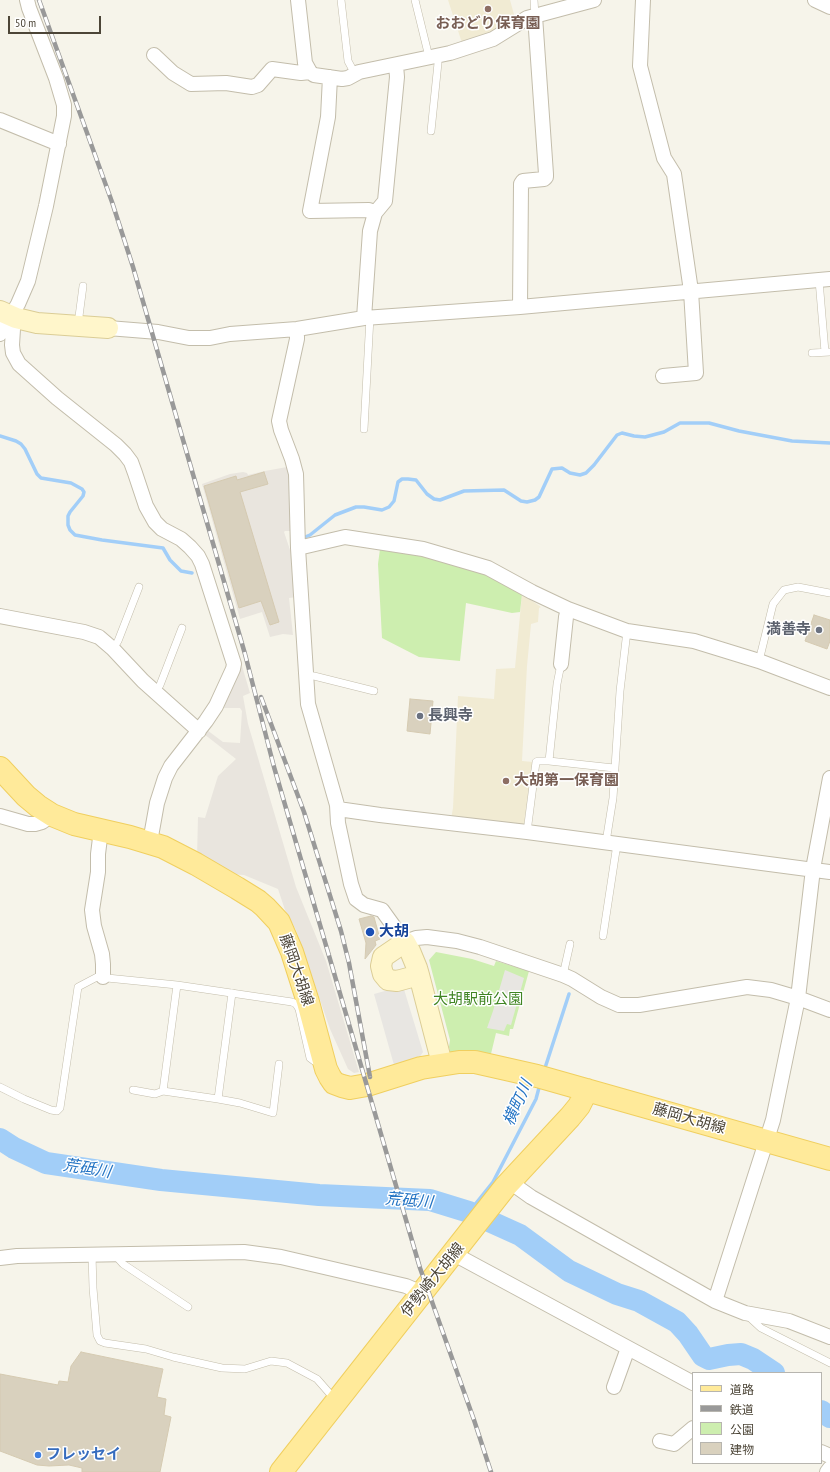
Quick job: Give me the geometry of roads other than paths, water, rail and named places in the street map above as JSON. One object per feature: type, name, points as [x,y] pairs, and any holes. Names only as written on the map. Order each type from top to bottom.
[{"type":"main road","name":"藤岡大胡線","points":[[0,768],[26,796],[52,815],[74,824],[150,842],[163,847],[196,864],[249,895],[265,908],[279,922],[287,939],[302,982],[323,1060],[334,1083],[350,1088],[367,1085],[421,1068],[442,1064],[475,1062],[542,1077],[830,1159]]},
{"type":"main road","name":"伊勢崎大胡線","points":[[281,1472],[456,1252],[507,1185],[570,1118],[579,1106],[587,1090]]},
{"type":"street","points":[[0,334],[9,315],[25,290],[28,281],[46,206],[64,116],[64,105],[56,78],[29,8],[28,0]]},
{"type":"street","points":[[298,0],[305,63],[310,72],[314,75],[342,79],[355,74],[396,64],[450,53],[493,39],[528,18],[594,0]]},
{"type":"street","points":[[643,0],[640,66],[664,158],[674,174],[691,291],[696,373],[663,376]]},
{"type":"street","points":[[816,0],[830,7]]},
{"type":"street","points":[[520,307],[521,184],[523,181],[544,179],[546,177],[536,16]]},
{"type":"street","points":[[154,55],[173,73],[191,84],[226,84],[252,87],[258,85],[272,69],[301,73],[310,72]]},
{"type":"street","points":[[367,318],[370,231],[375,213],[385,201],[398,76],[396,64]]},
{"type":"street","points":[[330,77],[328,117],[310,211],[369,210],[375,213]]},
{"type":"street","points":[[0,120],[59,144]]},
{"type":"street","points":[[9,315],[37,323],[158,332],[175,336],[203,339],[230,334],[297,329],[367,318],[520,307],[824,279]]},
{"type":"street","points":[[9,315],[13,329],[12,345],[19,364],[57,398],[116,445],[125,454],[131,462],[146,506],[155,522],[162,529],[190,547],[198,556],[202,564],[234,664],[216,706],[199,731],[171,766],[165,778],[157,803],[150,842]]},
{"type":"street","points":[[297,329],[297,339],[279,421],[296,474],[298,548],[309,708],[338,809],[338,823],[353,894],[359,902],[382,910],[410,951],[419,975],[442,1064]]},
{"type":"street","points":[[298,548],[345,537],[423,550],[488,568],[532,592],[568,609],[628,631],[694,641],[759,661],[830,688]]},
{"type":"street","points":[[561,664],[568,609]]},
{"type":"street","points":[[0,616],[84,632],[99,637],[113,649],[155,692],[199,731]]},
{"type":"street","points":[[715,1301],[773,1120],[798,998],[813,869],[830,778]]},
{"type":"street","points":[[338,809],[830,872]]},
{"type":"street","points":[[0,816],[28,824],[35,824],[42,822],[52,815]]},
{"type":"street","points":[[101,830],[98,854],[98,872],[92,910],[94,926],[102,954],[103,977]]},
{"type":"street","points":[[419,975],[393,981],[388,980],[383,974],[381,966],[383,957],[395,947],[405,942],[416,938],[427,937],[457,941],[563,975],[606,1000],[619,1005],[639,1005],[747,987],[771,990],[830,1010]]},
{"type":"street","points":[[507,1185],[531,1197],[715,1301],[745,1313],[789,1321],[830,1337]]},
{"type":"street","points":[[0,1258],[17,1256],[244,1252],[281,1257],[406,1286],[422,1293]]},
{"type":"street","points":[[456,1252],[692,1382]]},
{"type":"street","points":[[614,1387],[628,1348]]},
{"type":"street","points":[[660,1441],[674,1444],[692,1429]]},
{"type":"street","points":[[827,1472],[830,1468]]},
{"type":"lane","points":[[341,0],[348,61],[355,74]]},
{"type":"lane","points":[[415,0],[433,56],[438,63],[431,131]]},
{"type":"lane","points":[[534,0],[536,16]]},
{"type":"lane","points":[[812,353],[828,352],[824,279]]},
{"type":"lane","points":[[78,326],[83,286]]},
{"type":"lane","points":[[364,429],[367,318]]},
{"type":"lane","points":[[113,649],[118,641],[140,587]]},
{"type":"lane","points":[[759,661],[773,604],[784,590],[798,587],[830,593]]},
{"type":"lane","points":[[155,692],[160,685],[182,628]]},
{"type":"lane","points":[[603,936],[612,843],[614,768],[620,691],[628,631]]},
{"type":"lane","points":[[549,761],[557,684],[561,664]]},
{"type":"lane","points":[[306,675],[374,691]]},
{"type":"lane","points":[[527,832],[536,762],[549,761],[614,768]]},
{"type":"lane","points":[[563,975],[570,944]]},
{"type":"lane","points":[[0,1087],[51,1110],[57,1111],[60,1108],[78,987],[97,977],[177,985],[296,1004],[300,1013],[310,1058],[314,1061],[323,1060]]},
{"type":"lane","points":[[163,1091],[177,985]]},
{"type":"lane","points":[[218,1099],[232,993]]},
{"type":"lane","points":[[133,1090],[155,1094],[163,1091],[218,1099],[240,1103],[273,1113],[279,1064]]},
{"type":"lane","points":[[92,1255],[97,1335],[100,1341],[146,1349],[172,1357],[222,1368],[245,1369],[271,1361],[287,1363],[317,1379],[331,1395],[338,1399]]},
{"type":"lane","points":[[115,1255],[123,1264],[188,1307]]},
{"type":"lane","points":[[745,1313],[761,1328],[830,1363]]},
{"type":"waterway","points":[[305,537],[310,535],[335,515],[356,507],[382,510],[389,507],[394,501],[398,482],[402,479],[416,480],[427,494],[434,499],[440,500],[464,491],[504,490],[521,501],[527,502],[535,500],[539,497],[552,469],[562,468],[570,473],[580,475],[586,473],[617,435],[622,433],[645,437],[664,432],[680,423],[709,423],[739,431],[792,441],[830,443]]},
{"type":"waterway","points":[[0,436],[21,444],[37,474],[41,478],[71,483],[82,489],[84,492],[83,496],[68,516],[68,525],[70,530],[75,535],[163,548],[170,560],[181,571],[192,573]]},
{"type":"waterway","name":"横町川","points":[[544,1071],[569,994]]},
{"type":"waterway","name":"横町川","points":[[469,1212],[493,1182],[536,1099],[540,1084]]},
{"type":"waterway","name":"荒砥川","points":[[0,1139],[14,1148],[46,1163],[161,1180],[319,1195],[430,1200],[469,1212],[520,1235],[569,1271],[617,1294],[639,1301],[677,1322],[688,1334],[703,1356],[709,1359],[741,1354],[753,1359],[772,1372]]},
{"type":"waterway","name":"荒砥川","points":[[822,1412],[830,1417]]},
{"type":"railway","points":[[39,0],[112,202],[133,267],[245,654],[274,767],[420,1268],[491,1472]]},
{"type":"railway","points":[[261,697],[304,812],[341,931],[349,963],[370,1077]]},
{"type":"place","name":"おおどり保育園","points":[[488,9]]},
{"type":"place","name":"満善寺","points":[[819,630]]},
{"type":"place","name":"長興寺","points":[[420,716]]},
{"type":"place","name":"大胡第一保育園","points":[[506,781]]},
{"type":"place","name":"大胡","points":[[370,932]]},
{"type":"place","name":"フレッセイ","points":[[38,1455]]},
{"type":"park label","name":"大胡駅前公園","points":[[478,1000]]}]
